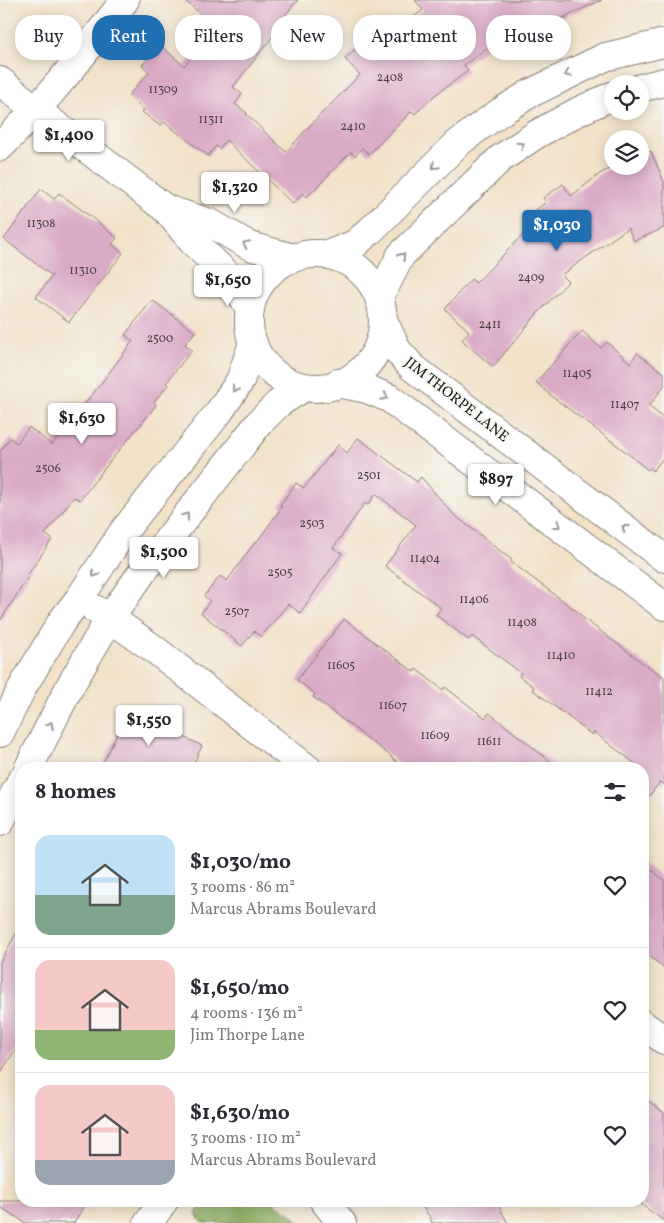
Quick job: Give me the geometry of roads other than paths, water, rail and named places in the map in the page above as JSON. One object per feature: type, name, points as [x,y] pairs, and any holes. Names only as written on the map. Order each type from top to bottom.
[{"type":"street","points":[[0,147],[36,110],[76,63],[125,0]]},
{"type":"street","points":[[327,255],[355,244],[457,144],[479,126],[522,98],[606,57],[664,44]]},
{"type":"street","points":[[0,81],[166,208],[192,241],[234,281],[250,309]]},
{"type":"street","points":[[649,86],[664,82]]},
{"type":"street","points":[[381,309],[374,287],[359,270],[349,263],[327,255],[304,255],[282,263],[264,278],[258,287],[250,309],[250,332],[253,344],[264,364],[282,379],[304,387],[327,387],[349,379],[359,372],[374,354],[379,344],[381,309],[401,255],[500,159],[570,115],[604,100]]},
{"type":"street","points":[[166,208],[210,224],[250,246],[293,258]]},
{"type":"street","name":"JIM THORPE LANE","points":[[381,309],[396,350],[412,367],[663,555]]},
{"type":"street","points":[[0,733],[22,688],[62,621],[79,599],[123,532],[219,412],[240,381],[253,344]]},
{"type":"street","points":[[338,383],[367,389],[389,398],[664,606]]},
{"type":"street","points":[[32,762],[70,686],[110,618],[141,574],[259,423],[279,402],[304,387]]},
{"type":"street","points":[[638,586],[663,555]]},
{"type":"street","points":[[79,599],[154,649],[299,762]]},
{"type":"street","points":[[0,822],[15,793]]},
{"type":"street","points":[[649,1029],[664,1040]]},
{"type":"street","points":[[148,1223],[160,1207]]},
{"type":"street","points":[[329,1207],[342,1223]]}]
